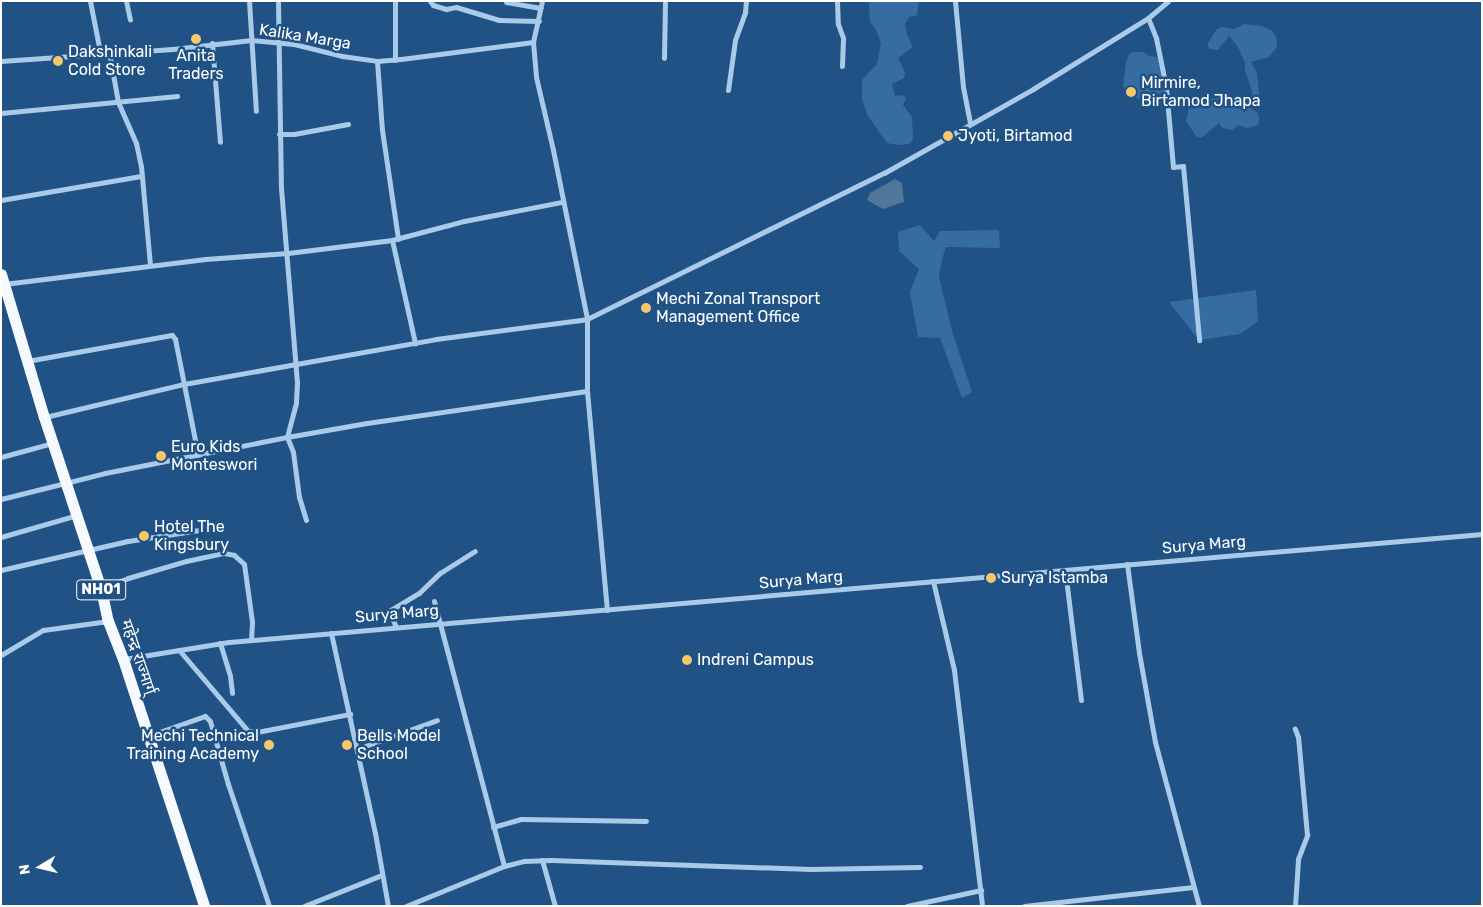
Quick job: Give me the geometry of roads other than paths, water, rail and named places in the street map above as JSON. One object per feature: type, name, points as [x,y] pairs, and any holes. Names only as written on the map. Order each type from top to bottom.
[{"type":"highway","name":"महेन्द्र राज्मार्ग्","points":[[2,279],[44,417],[101,588],[108,621],[124,659],[204,906]]},
{"type":"street","points":[[90,1],[100,52]]},
{"type":"street","points":[[126,1],[130,20]]},
{"type":"street","points":[[250,1],[256,111]]},
{"type":"street","points":[[278,1],[281,188],[288,253],[296,403],[287,438],[293,452],[299,497],[306,520]]},
{"type":"street","points":[[395,1],[395,60]]},
{"type":"street","points":[[430,1],[433,6],[456,7],[499,20],[539,21]]},
{"type":"street","points":[[542,1],[534,42],[536,77],[553,150],[587,319],[587,391],[607,610]]},
{"type":"street","points":[[664,58],[665,1]]},
{"type":"street","points":[[728,90],[735,40],[745,12],[746,1]]},
{"type":"street","points":[[837,1],[838,24],[843,38],[842,66]]},
{"type":"street","points":[[955,1],[963,86],[970,124]]},
{"type":"street","points":[[44,417],[184,384],[415,343],[587,319],[884,173],[1148,18],[1168,1]]},
{"type":"street","points":[[506,2],[540,8]]},
{"type":"street","points":[[1148,18],[1156,38],[1166,87],[1173,167],[1183,166],[1199,340]]},
{"type":"street","name":"Kalika Marga","points":[[1,61],[100,52],[173,49],[212,43],[252,40],[377,60],[395,60],[534,42]]},
{"type":"street","points":[[212,43],[220,142]]},
{"type":"street","points":[[108,52],[118,102],[136,143],[150,265]]},
{"type":"street","points":[[377,60],[382,130],[398,239]]},
{"type":"street","points":[[1,113],[177,96]]},
{"type":"street","points":[[279,134],[294,134],[348,124]]},
{"type":"street","points":[[1,200],[141,176]]},
{"type":"street","points":[[2,279],[288,253],[392,240],[464,222],[562,202]]},
{"type":"street","points":[[392,240],[415,343]]},
{"type":"street","points":[[27,361],[168,334],[172,335],[175,339],[198,455]]},
{"type":"street","points":[[1,499],[66,482],[367,423],[587,391]]},
{"type":"street","points":[[1,457],[54,443]]},
{"type":"street","points":[[1,537],[77,515]]},
{"type":"street","points":[[1,570],[128,541],[199,530]]},
{"type":"street","name":"Surya Marg","points":[[124,659],[220,643],[251,640],[1482,534]]},
{"type":"street","points":[[396,627],[389,611],[419,593],[440,573],[475,551]]},
{"type":"street","points":[[101,588],[186,561],[224,553],[234,555],[244,564],[252,622],[251,640]]},
{"type":"street","points":[[1127,564],[1139,653],[1156,742],[1199,906]]},
{"type":"street","points":[[1065,570],[1081,700]]},
{"type":"street","points":[[933,581],[954,670],[964,771],[982,906]]},
{"type":"street","points":[[434,601],[438,623],[504,866]]},
{"type":"street","points":[[1,656],[43,630],[108,621]]},
{"type":"street","points":[[331,633],[350,714],[388,906]]},
{"type":"street","points":[[220,643],[230,676],[232,693]]},
{"type":"street","points":[[179,650],[248,731],[257,732],[350,714]]},
{"type":"street","points":[[148,736],[205,716],[210,721],[228,784],[269,906]]},
{"type":"street","points":[[357,749],[437,720]]},
{"type":"street","points":[[1295,729],[1298,737],[1307,835],[1298,859],[1295,906]]},
{"type":"street","points":[[493,826],[521,819],[646,821]]},
{"type":"street","points":[[542,860],[555,906]]},
{"type":"street","points":[[406,906],[504,866],[524,861],[542,860],[737,868],[920,867]]},
{"type":"street","points":[[304,906],[382,875]]},
{"type":"street","points":[[1024,906],[1194,887]]},
{"type":"street","points":[[907,906],[981,890]]},
{"type":"place","name":"Anita Traders","points":[[196,39]]},
{"type":"place","name":"Dakshinkali Cold Store","points":[[58,61]]},
{"type":"place","name":"Mirmire, Birtamod Jhapa","points":[[1131,92]]},
{"type":"place","name":"Jyoti, Birtamod","points":[[948,136]]},
{"type":"place","name":"Mechi Zonal Transport Management Office","points":[[646,308]]},
{"type":"place","name":"Euro Kids Monteswori","points":[[161,456]]},
{"type":"place","name":"Hotel The Kingsbury","points":[[144,536]]},
{"type":"place","name":"Surya Istamba","points":[[991,578]]},
{"type":"place","name":"Indreni Campus","points":[[687,660]]},
{"type":"place","name":"Mechi Technical Training Academy","points":[[269,745]]},
{"type":"place","name":"Bells Model School","points":[[347,745]]}]
